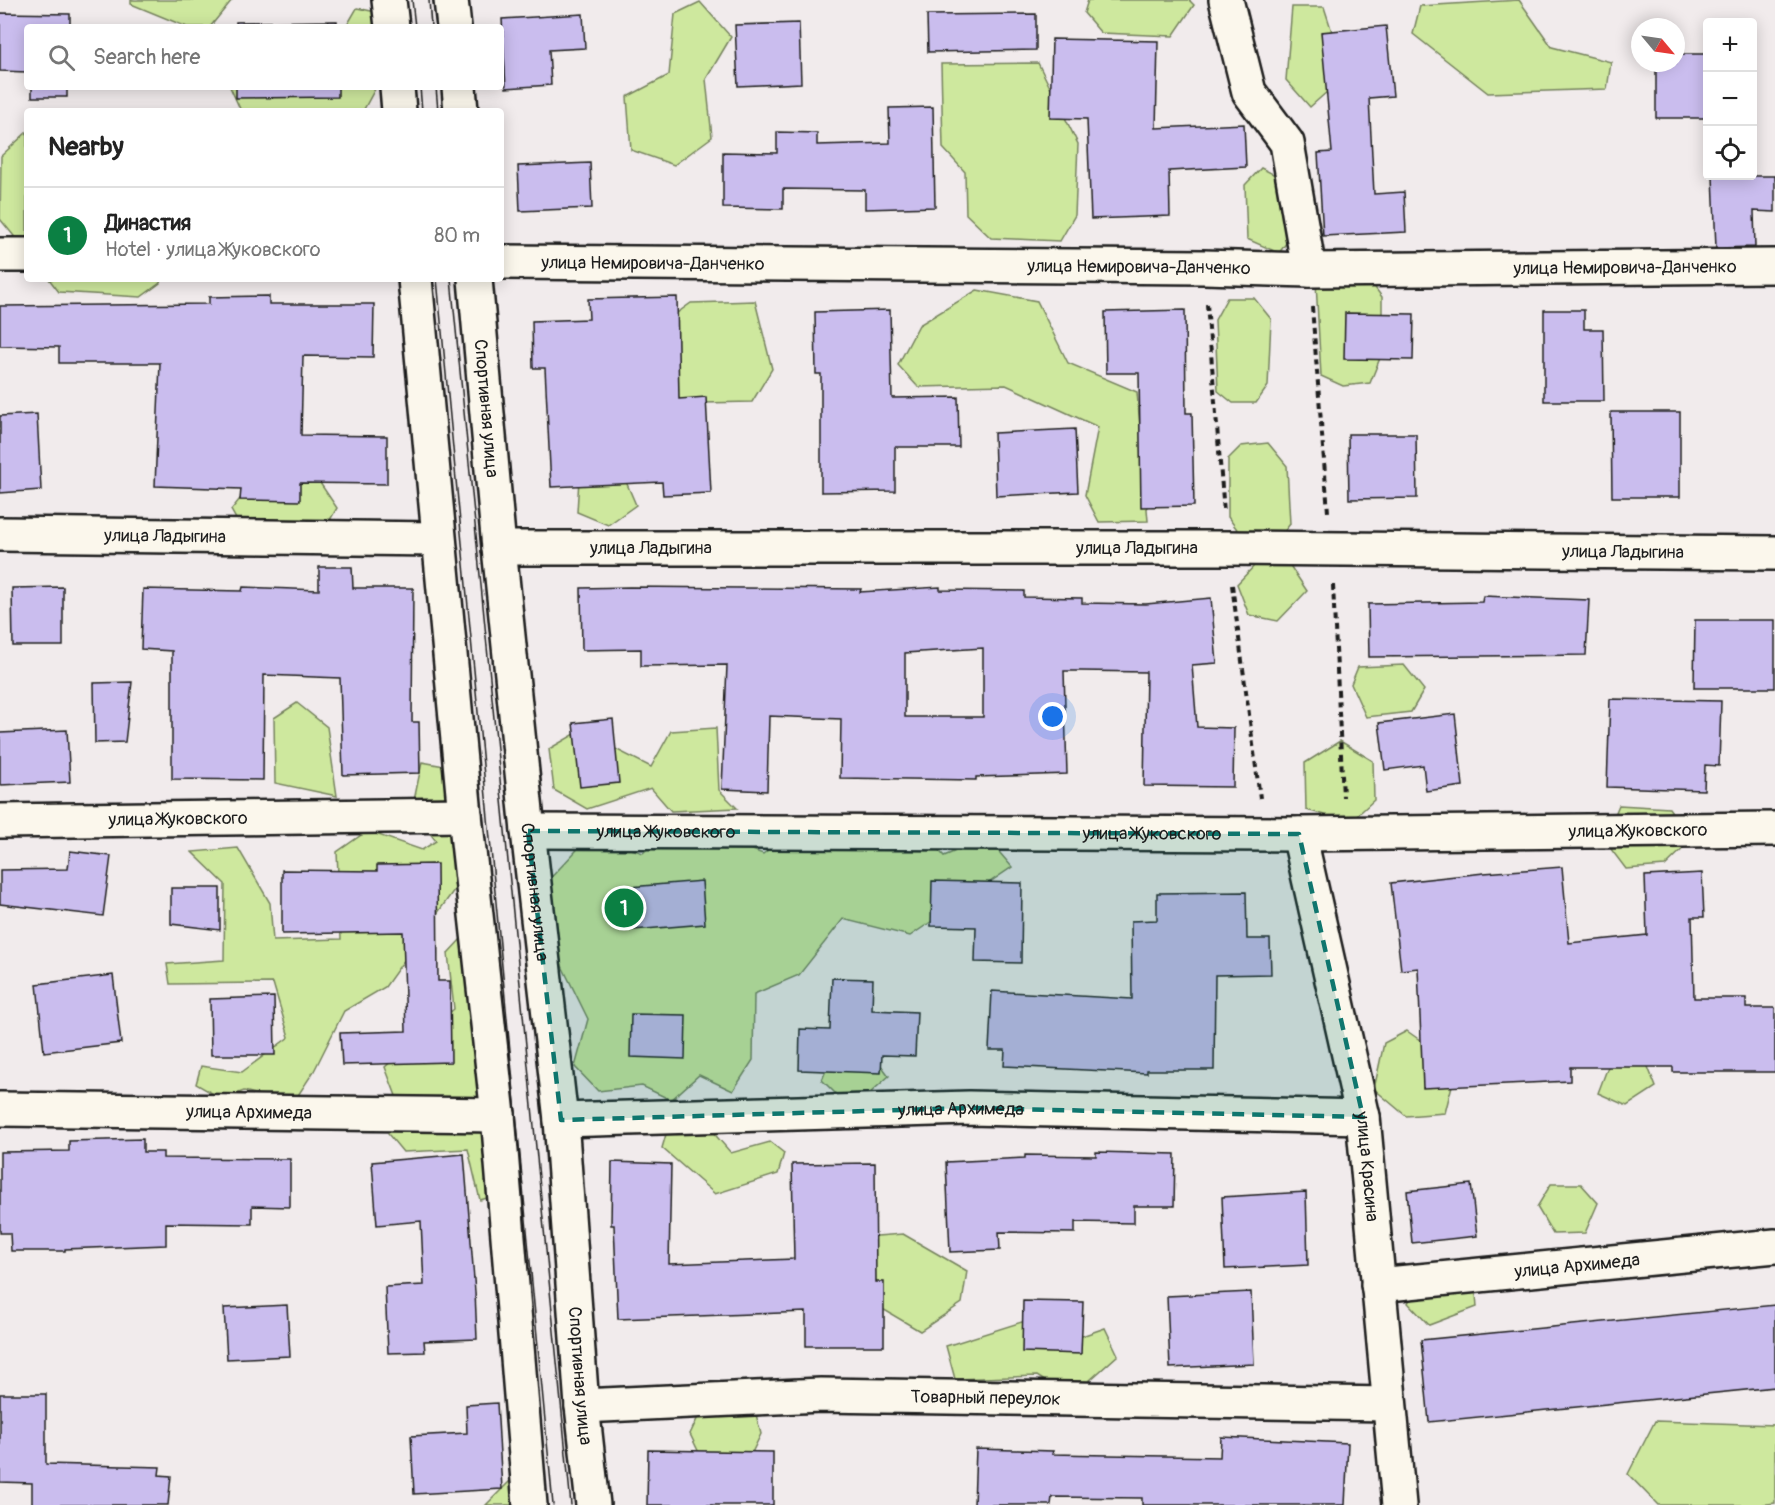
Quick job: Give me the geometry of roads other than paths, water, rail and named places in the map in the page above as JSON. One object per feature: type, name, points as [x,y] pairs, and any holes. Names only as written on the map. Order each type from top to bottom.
[{"type":"street","points":[[389,0],[392,24]]},
{"type":"street","points":[[452,0],[454,24]]},
{"type":"street","points":[[1226,0],[1249,92],[1287,143],[1309,270]]},
{"type":"street","points":[[397,90],[399,108]]},
{"type":"street","points":[[459,90],[461,108]]},
{"type":"street","points":[[0,255],[24,255]]},
{"type":"street","name":"улица Немировича-Данченко","points":[[504,262],[1192,267],[1309,270],[1775,267]]},
{"type":"street","points":[[415,282],[465,815],[498,1115],[530,1505]]},
{"type":"street","name":"Спортивная улица","points":[[475,282],[499,548],[561,1119],[582,1406],[593,1505]]},
{"type":"street","name":"улица Ладыгина","points":[[0,534],[438,539]]},
{"type":"street","name":"улица Ладыгина","points":[[499,548],[1238,548],[1775,553]]},
{"type":"street","name":"улица Жуковского","points":[[0,821],[465,815]]},
{"type":"street","name":"улица Жуковского","points":[[528,831],[1299,834],[1775,829]]},
{"type":"street","name":"улица Красина","points":[[1299,834],[1363,1117],[1399,1505]]},
{"type":"street","name":"улица Архимеда","points":[[0,1108],[498,1115]]},
{"type":"street","name":"улица Архимеда","points":[[561,1119],[969,1108],[1363,1117]]},
{"type":"street","name":"улица Архимеда","points":[[1378,1285],[1775,1246]]},
{"type":"street","name":"Товарный переулок","points":[[582,1406],[821,1395],[1389,1404]]},
{"type":"tram line","points":[[412,0],[415,24]]},
{"type":"tram line","points":[[429,0],[431,24]]},
{"type":"tram line","points":[[420,90],[422,108]]},
{"type":"tram line","points":[[436,90],[438,108]]},
{"type":"tram line","points":[[437,282],[553,1505]]},
{"type":"tram line","points":[[451,282],[571,1505]]},
{"type":"place","name":"Династия","points":[[624,908]]}]
